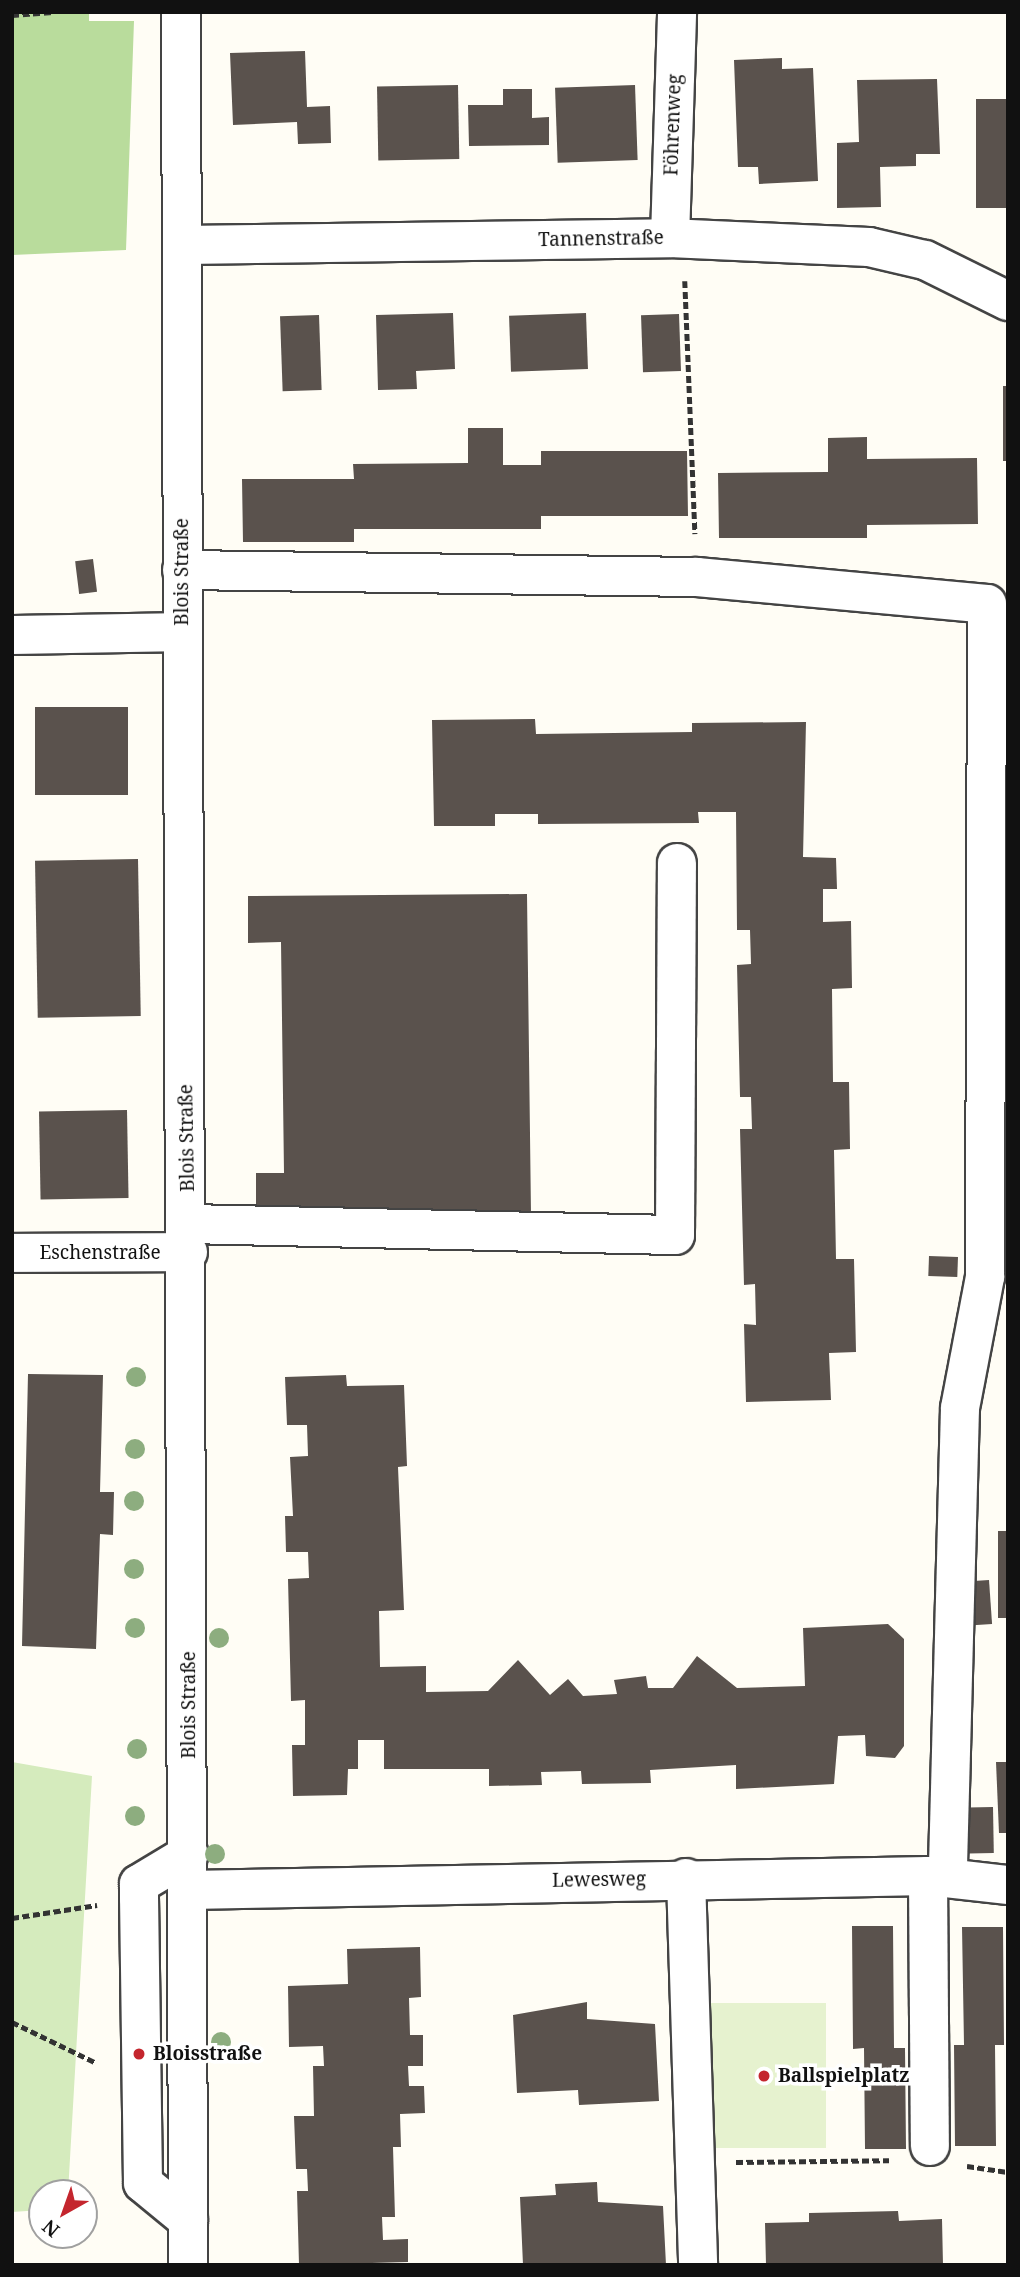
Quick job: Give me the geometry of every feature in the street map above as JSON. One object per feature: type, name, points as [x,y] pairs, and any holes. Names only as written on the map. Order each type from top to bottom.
[{"type":"street","name":"Blois Straße","points":[[181,12],[184,245],[182,632],[188,1238],[188,2265]]},
{"type":"street","name":"Föhrenweg","points":[[677,12],[677,238]]},
{"type":"street","name":"Tannenstraße","points":[[184,245],[677,238],[869,247],[925,260],[1008,301]]},
{"type":"street","points":[[182,570],[697,577],[987,604],[996,1276],[961,1408],[927,2157]]},
{"type":"street","points":[[12,635],[182,632]]},
{"type":"street","name":"Eschenstraße","points":[[12,1253],[188,1238],[675,1236],[677,863]]},
{"type":"street","points":[[188,2220],[143,2183],[139,1884],[189,1872]]},
{"type":"street","name":"Lewesweg","points":[[189,1872],[685,1878],[938,1876],[1008,1885]]},
{"type":"street","points":[[685,1878],[690,2162],[698,2265]]},
{"type":"path","points":[[12,15],[53,12]]},
{"type":"path","points":[[677,238],[697,577]]},
{"type":"path","points":[[12,1918],[139,1898]]},
{"type":"path","points":[[12,2022],[140,2084]]},
{"type":"path","points":[[690,2162],[927,2157],[1008,2172]]},
{"type":"green space","points":[[12,12],[89,12],[89,21],[134,21],[126,250],[12,255]]},
{"type":"green space","points":[[12,1762],[92,1776],[69,2179],[28,2179],[28,2211],[12,2212]]},
{"type":"green space","name":"Ballspielplatz","points":[[703,2003],[826,2003],[826,2148],[703,2148]]},
{"type":"building","points":[[305,51],[307,107],[330,106],[331,143],[298,144],[297,122],[233,125],[230,53]]},
{"type":"building","points":[[782,58],[782,69],[813,68],[818,181],[759,184],[758,167],[738,167],[734,60]]},
{"type":"building","points":[[937,79],[940,154],[916,154],[916,166],[880,167],[881,207],[837,208],[837,143],[859,142],[857,80]]},
{"type":"building","points":[[458,85],[459,159],[378,160],[377,86]]},
{"type":"building","points":[[635,85],[638,160],[558,163],[555,88]]},
{"type":"building","points":[[503,89],[532,89],[532,118],[549,117],[549,145],[469,146],[468,105],[503,105]]},
{"type":"building","points":[[976,99],[1008,99],[1008,208],[976,208]]},
{"type":"building","points":[[453,313],[455,369],[416,371],[417,389],[378,390],[376,315]]},
{"type":"building","points":[[586,313],[588,369],[511,372],[509,316]]},
{"type":"building","points":[[679,314],[681,371],[643,372],[641,315]]},
{"type":"building","points":[[319,315],[322,390],[283,391],[280,316]]},
{"type":"building","points":[[1003,386],[1008,386],[1008,461],[1003,461]]},
{"type":"building","points":[[468,428],[503,428],[503,465],[541,465],[541,451],[687,451],[688,516],[541,516],[541,529],[354,529],[354,542],[243,542],[242,479],[354,479],[353,464],[468,463]]},
{"type":"building","points":[[867,437],[867,459],[977,458],[978,524],[867,525],[867,538],[719,538],[718,473],[828,472],[828,438]]},
{"type":"building","points":[[93,559],[97,592],[79,594],[75,561]]},
{"type":"building","points":[[35,707],[128,707],[128,795],[35,795]]},
{"type":"building","points":[[535,719],[536,734],[692,732],[692,723],[806,722],[803,857],[836,858],[837,889],[823,889],[823,922],[851,921],[852,988],[832,989],[833,1082],[849,1082],[850,1149],[834,1150],[836,1259],[854,1259],[856,1352],[829,1353],[831,1400],[746,1402],[744,1324],[756,1325],[755,1284],[744,1285],[740,1129],[752,1129],[751,1097],[740,1097],[737,965],[751,964],[750,930],[737,930],[736,812],[698,812],[699,823],[538,824],[538,814],[495,814],[495,826],[434,826],[432,720]]},
{"type":"building","points":[[138,859],[141,1016],[38,1018],[35,861]]},
{"type":"building","points":[[527,894],[531,1214],[256,1216],[256,1173],[284,1173],[281,942],[248,943],[248,896]]},
{"type":"building","points":[[127,1110],[129,1198],[41,1200],[39,1112]]},
{"type":"building","points":[[929,1256],[958,1257],[957,1277],[928,1276]]},
{"type":"building","points":[[28,1374],[103,1375],[100,1492],[114,1492],[113,1535],[100,1534],[96,1649],[22,1646]]},
{"type":"building","points":[[346,1375],[347,1386],[404,1385],[407,1466],[398,1467],[404,1610],[379,1611],[380,1667],[426,1666],[426,1692],[488,1691],[518,1660],[550,1695],[568,1679],[583,1696],[617,1694],[614,1680],[646,1676],[648,1688],[673,1688],[697,1656],[737,1688],[805,1686],[803,1628],[888,1624],[904,1639],[904,1746],[895,1758],[866,1756],[865,1735],[838,1736],[834,1784],[736,1789],[736,1765],[650,1770],[651,1783],[582,1784],[581,1771],[541,1772],[542,1785],[489,1786],[489,1769],[384,1769],[384,1740],[358,1740],[358,1769],[348,1769],[347,1795],[293,1796],[292,1745],[305,1745],[305,1700],[291,1701],[288,1579],[309,1578],[308,1552],[286,1552],[285,1516],[293,1516],[290,1457],[308,1456],[307,1425],[287,1425],[285,1377]]},
{"type":"building","points":[[998,1531],[1008,1531],[1008,1618],[998,1618]]},
{"type":"building","points":[[989,1580],[992,1624],[969,1625],[966,1582]]},
{"type":"building","points":[[996,1762],[1008,1762],[1008,1833],[999,1833]]},
{"type":"building","points":[[968,1807],[993,1807],[994,1853],[969,1853]]},
{"type":"building","points":[[852,1926],[893,1926],[894,2048],[905,2048],[906,2149],[865,2149],[864,2048],[853,2049]]},
{"type":"building","points":[[962,1927],[1003,1927],[1004,2045],[995,2045],[996,2146],[955,2146],[954,2045],[964,2045]]},
{"type":"building","points":[[420,1947],[421,1997],[409,1998],[410,2035],[423,2035],[423,2066],[408,2066],[409,2086],[424,2086],[425,2113],[400,2114],[401,2147],[393,2147],[395,2217],[382,2217],[383,2240],[408,2239],[408,2262],[299,2265],[297,2191],[308,2191],[307,2169],[296,2169],[294,2116],[314,2116],[313,2066],[324,2066],[323,2046],[289,2047],[288,1986],[348,1984],[347,1949]]},
{"type":"building","points":[[587,2002],[587,2019],[655,2024],[659,2101],[579,2105],[578,2090],[517,2093],[513,2015]]},
{"type":"building","points":[[597,2182],[598,2202],[663,2206],[666,2265],[523,2265],[520,2197],[556,2195],[555,2184]]},
{"type":"building","points":[[898,2211],[899,2221],[942,2219],[943,2265],[766,2265],[765,2223],[809,2222],[809,2213]]},
{"type":"place","name":"Bloisstraße","points":[[139,2054]]},
{"type":"place","name":"Ballspielplatz","points":[[764,2076]]}]
